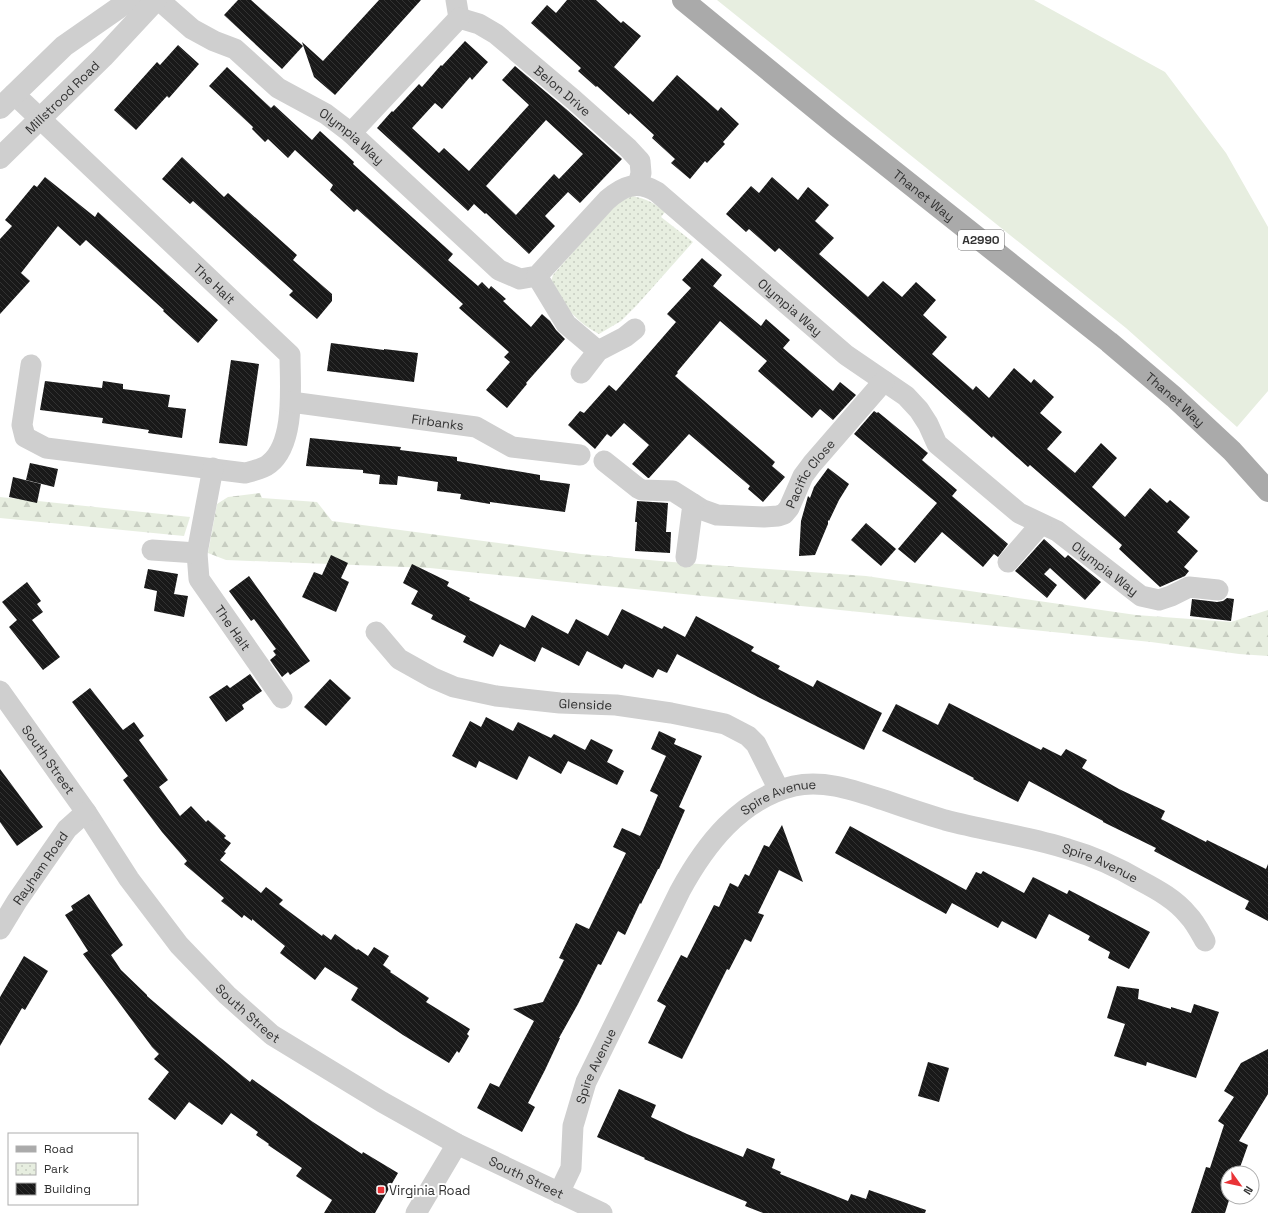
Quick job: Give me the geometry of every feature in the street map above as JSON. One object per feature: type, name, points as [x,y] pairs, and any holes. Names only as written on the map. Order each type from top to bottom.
[{"type":"main road","name":"Thanet Way","points":[[683,0],[838,127],[1109,342],[1174,396],[1232,451],[1268,491]]},
{"type":"street","points":[[7,101],[64,46],[130,0]]},
{"type":"street","name":"Millstrood Road","points":[[0,158],[73,70],[123,36],[157,0]]},
{"type":"street","name":"Olympia Way","points":[[157,0],[192,28],[235,49],[278,88],[326,114],[351,133],[499,270],[520,279],[537,276]]},
{"type":"street","name":"Belon Drive","points":[[351,133],[457,9],[496,34],[628,148],[640,161],[641,173],[638,185]]},
{"type":"street","name":"The Halt","points":[[7,101],[36,115],[290,355],[291,402],[286,433],[280,452],[268,465],[245,473],[46,448],[25,437],[22,425],[31,365]]},
{"type":"street","name":"Millstrood Road","points":[[0,142],[36,115]]},
{"type":"street","points":[[598,351],[566,324],[537,276],[607,200],[619,190],[638,185]]},
{"type":"street","name":"Olympia Way","points":[[638,185],[650,188],[657,192],[846,355],[906,396],[914,404],[928,424],[937,444],[1019,513],[1057,531],[1141,596],[1159,600],[1189,587],[1218,590]]},
{"type":"street","points":[[581,373],[598,351],[635,329]]},
{"type":"street","name":"Pacific Close","points":[[604,461],[642,490],[673,491],[703,510],[717,515],[764,517],[778,516],[784,514],[789,508],[803,476],[812,464],[884,381]]},
{"type":"street","name":"Firbanks","points":[[291,402],[476,427],[512,447],[580,455]]},
{"type":"street","name":"The Halt","points":[[213,468],[197,553],[199,579],[282,698]]},
{"type":"street","points":[[686,557],[693,504]]},
{"type":"street","points":[[1008,562],[1041,524]]},
{"type":"street","points":[[152,550],[197,553]]},
{"type":"street","name":"Glenside","points":[[376,632],[399,659],[433,678],[454,687],[496,696],[560,703],[616,705],[671,713],[725,724],[748,736],[756,744],[779,790]]},
{"type":"street","name":"South Street","points":[[0,691],[86,812],[129,879],[179,945],[227,996],[272,1035],[382,1102],[457,1144],[602,1213]]},
{"type":"street","name":"Spire Avenue","points":[[559,1193],[571,1168],[573,1126],[586,1082],[686,880],[706,847],[724,828],[746,808],[761,798],[779,790],[807,784],[836,786],[946,820],[1069,849],[1141,880],[1168,897],[1188,915],[1205,941]]},
{"type":"street","name":"Rayham Road","points":[[0,928],[17,901],[67,830],[86,812]]},
{"type":"street","points":[[416,1213],[457,1144]]},
{"type":"green space","points":[[717,0],[1034,0],[1165,72],[1226,153],[1268,227],[1268,391],[1237,427],[1126,328]]},
{"type":"green space","points":[[633,196],[642,198],[658,206],[665,212],[661,217],[693,242],[621,321],[599,334],[591,330],[577,319],[565,306],[550,285],[553,275],[616,203]]},
{"type":"green space","points":[[260,493],[262,498],[317,502],[332,521],[581,554],[866,576],[1136,615],[1231,622],[1268,610],[1268,656],[1239,654],[1151,642],[430,568],[226,560],[208,553],[217,504],[228,497]]},
{"type":"green space","points":[[0,497],[190,517],[184,536],[0,518]]},
{"type":"building","points":[[238,0],[251,0],[303,46],[282,69],[224,15]]},
{"type":"building","points":[[379,0],[421,0],[335,95],[314,77],[302,42],[323,61]]},
{"type":"building","points":[[567,0],[596,0],[621,23],[623,21],[641,36],[614,67],[653,102],[677,75],[718,111],[721,107],[739,124],[723,142],[725,144],[707,163],[705,161],[690,179],[671,163],[675,159],[652,138],[654,135],[630,113],[629,115],[578,71],[581,68],[531,23],[547,5],[556,13]]},
{"type":"building","points":[[465,41],[488,62],[472,80],[470,77],[442,109],[435,103],[412,128],[439,153],[444,148],[469,171],[529,105],[502,80],[515,66],[622,159],[580,203],[568,192],[545,216],[555,226],[529,254],[486,213],[485,214],[474,204],[468,211],[377,128],[419,84],[422,87],[441,65],[442,66]],"holes":[[[546,120],[583,154],[559,179],[554,174],[516,215],[486,186]]]},
{"type":"building","points":[[178,45],[199,64],[169,98],[167,96],[136,130],[114,110],[157,62],[160,65]]},
{"type":"building","points":[[227,67],[271,108],[274,105],[312,140],[320,131],[354,162],[353,164],[453,254],[448,260],[478,286],[482,282],[489,289],[491,286],[506,299],[503,301],[531,327],[542,314],[565,339],[526,383],[527,384],[507,408],[486,390],[510,362],[504,357],[509,352],[459,308],[463,304],[357,209],[354,212],[330,190],[333,185],[295,150],[288,158],[268,139],[265,142],[252,129],[253,127],[209,86]]},
{"type":"building","points":[[182,157],[224,197],[228,193],[297,255],[293,260],[332,294],[332,301],[317,319],[289,295],[293,291],[193,201],[190,204],[162,179]]},
{"type":"building","points":[[45,177],[95,217],[98,212],[218,320],[198,343],[163,311],[164,310],[86,240],[80,246],[58,226],[21,273],[30,281],[0,314],[0,239],[12,226],[5,220],[34,185],[37,187]]},
{"type":"building","points":[[772,177],[798,200],[808,187],[829,205],[815,221],[834,238],[819,254],[868,297],[883,281],[902,297],[916,282],[936,300],[923,315],[947,337],[932,354],[973,390],[976,386],[989,398],[1014,368],[1031,383],[1034,379],[1054,397],[1040,413],[1062,432],[1047,449],[1075,473],[1101,443],[1117,458],[1092,487],[1125,517],[1150,488],[1167,503],[1170,500],[1190,517],[1177,532],[1198,551],[1184,567],[1189,571],[1185,576],[1160,587],[1119,549],[1122,545],[1030,465],[1028,467],[993,436],[992,438],[779,248],[775,252],[749,229],[746,232],[726,214],[751,186],[759,193]]},
{"type":"building","points":[[702,258],[722,275],[713,286],[761,326],[766,319],[790,340],[783,348],[833,391],[840,382],[856,395],[833,420],[820,409],[812,418],[758,371],[767,361],[720,321],[675,376],[775,462],[772,466],[785,477],[763,502],[748,489],[750,486],[689,434],[648,478],[632,464],[649,445],[624,423],[611,437],[607,434],[595,449],[568,425],[580,411],[584,413],[609,385],[616,391],[676,322],[667,314],[691,288],[682,280]]},
{"type":"building","points":[[331,343],[418,353],[414,382],[327,371]]},
{"type":"building","points":[[231,360],[259,364],[247,446],[219,443]]},
{"type":"building","points":[[45,381],[102,388],[103,381],[123,384],[123,389],[170,395],[168,407],[186,409],[182,438],[148,433],[149,430],[102,423],[103,418],[40,410]]},
{"type":"building","points":[[874,411],[877,413],[878,412],[928,453],[922,460],[957,490],[952,496],[1008,544],[998,557],[994,554],[983,567],[942,532],[915,563],[898,549],[937,503],[854,434]]},
{"type":"building","points":[[310,438],[401,447],[400,450],[457,457],[457,461],[540,475],[540,480],[570,484],[565,512],[490,502],[490,504],[460,499],[461,494],[437,491],[438,482],[398,476],[397,485],[379,484],[380,475],[363,473],[363,470],[306,466]]},
{"type":"building","points":[[30,463],[58,469],[54,487],[26,480]]},
{"type":"building","points":[[828,468],[849,484],[829,521],[828,520],[828,524],[815,555],[799,556],[801,521],[808,496],[810,498],[814,487]]},
{"type":"building","points":[[13,477],[41,484],[37,503],[9,497]]},
{"type":"building","points":[[637,501],[668,503],[666,532],[671,532],[670,553],[635,551]]},
{"type":"building","points":[[866,523],[896,549],[881,566],[851,540]]},
{"type":"building","points":[[1044,539],[1065,558],[1068,555],[1101,582],[1085,600],[1050,568],[1044,574],[1057,585],[1047,598],[1015,571]]},
{"type":"building","points":[[331,555],[348,563],[341,578],[349,582],[336,612],[302,597],[314,572],[322,575]]},
{"type":"building","points":[[412,564],[449,582],[447,586],[470,598],[469,600],[525,628],[532,615],[568,634],[576,619],[608,636],[622,609],[662,629],[664,626],[685,637],[696,616],[754,647],[751,651],[780,666],[778,669],[813,687],[817,680],[882,713],[864,750],[758,697],[677,654],[667,673],[658,669],[653,678],[625,664],[622,669],[587,651],[579,666],[542,647],[535,662],[500,644],[493,657],[463,642],[466,636],[431,619],[433,615],[411,604],[418,591],[403,583]]},
{"type":"building","points":[[148,569],[178,574],[174,594],[188,596],[184,617],[154,611],[157,591],[144,588]]},
{"type":"building","points":[[249,576],[310,661],[290,675],[288,672],[282,677],[270,660],[276,655],[273,651],[276,649],[254,619],[251,621],[229,591]]},
{"type":"building","points":[[27,582],[41,601],[37,604],[43,612],[32,620],[60,657],[43,670],[9,627],[17,620],[2,602]]},
{"type":"building","points":[[1227,598],[1234,599],[1231,621],[1190,616],[1192,599],[1217,602],[1223,601]]},
{"type":"building","points":[[250,674],[262,691],[242,705],[244,709],[226,722],[209,697],[227,685],[230,688]]},
{"type":"building","points":[[330,679],[351,698],[326,726],[304,707]]},
{"type":"building","points":[[90,688],[123,730],[134,722],[144,736],[139,740],[168,780],[159,787],[180,816],[191,806],[206,822],[208,820],[226,836],[224,838],[231,843],[224,852],[226,853],[220,860],[261,893],[266,887],[283,900],[279,904],[322,936],[323,934],[331,940],[335,934],[368,956],[374,947],[389,956],[383,965],[391,971],[390,972],[429,998],[426,1002],[470,1029],[467,1034],[469,1036],[459,1053],[457,1051],[449,1063],[403,1035],[351,1000],[358,988],[325,967],[315,980],[280,953],[285,946],[252,919],[252,921],[244,915],[242,918],[221,901],[224,898],[184,864],[187,861],[162,832],[123,780],[128,776],[72,702]]},
{"type":"building","points":[[949,703],[1041,750],[1043,747],[1061,756],[1066,749],[1087,760],[1082,768],[1119,789],[1165,811],[1161,819],[1206,842],[1207,840],[1266,869],[1268,864],[1268,921],[1245,909],[1249,901],[1154,851],[1156,848],[1103,822],[1029,781],[1018,802],[882,731],[896,704],[938,725]]},
{"type":"building","points":[[486,717],[513,731],[518,722],[551,738],[554,734],[585,750],[591,739],[613,750],[607,762],[624,771],[617,785],[568,761],[561,774],[529,756],[517,780],[479,761],[476,768],[452,756],[470,721],[481,727]]},
{"type":"building","points":[[659,731],[676,739],[674,744],[702,756],[679,807],[685,810],[659,869],[641,904],[640,903],[625,935],[618,931],[601,965],[598,964],[559,1038],[528,1103],[535,1107],[522,1132],[477,1108],[490,1083],[499,1087],[534,1021],[513,1009],[543,1002],[564,960],[559,958],[576,923],[589,929],[626,853],[613,847],[622,828],[640,836],[643,830],[658,795],[650,791],[666,756],[651,749]]},
{"type":"building","points":[[0,769],[43,827],[17,846],[0,822]]},
{"type":"building","points":[[782,825],[803,882],[779,870],[758,913],[764,915],[751,942],[745,939],[729,970],[727,969],[682,1059],[648,1043],[666,1006],[657,1001],[681,955],[687,958],[714,905],[719,907],[730,883],[738,887],[745,874],[749,876],[764,845],[769,847]]},
{"type":"building","points":[[850,826],[966,890],[976,872],[981,874],[983,871],[1024,893],[1033,877],[1067,894],[1069,890],[1150,932],[1129,969],[1108,958],[1110,952],[1088,940],[1090,936],[1049,914],[1036,939],[1002,921],[998,928],[952,903],[946,914],[835,853]]},
{"type":"building","points":[[89,894],[123,945],[111,955],[121,970],[147,996],[250,1082],[252,1079],[362,1154],[363,1152],[398,1173],[375,1213],[324,1213],[332,1200],[296,1176],[302,1168],[268,1145],[269,1144],[256,1135],[258,1132],[231,1113],[222,1125],[189,1102],[175,1120],[148,1099],[169,1072],[154,1059],[159,1054],[152,1047],[83,954],[88,951],[65,915],[73,910],[71,906]]},
{"type":"building","points":[[24,956],[48,971],[25,1010],[22,1008],[0,1046],[0,997]]},
{"type":"building","points":[[1117,986],[1139,989],[1138,999],[1171,1009],[1171,1007],[1191,1013],[1194,1004],[1219,1012],[1196,1078],[1147,1062],[1146,1066],[1114,1056],[1125,1024],[1107,1018]]},
{"type":"building","points":[[1268,1049],[1268,1094],[1239,1141],[1248,1145],[1241,1165],[1220,1165],[1220,1205],[1228,1205],[1225,1213],[1191,1213],[1206,1167],[1210,1168],[1224,1125],[1218,1121],[1234,1097],[1224,1091],[1241,1063]]},
{"type":"building","points":[[928,1062],[949,1068],[939,1102],[918,1096]]},
{"type":"building","points":[[619,1089],[656,1105],[651,1117],[687,1134],[743,1157],[747,1148],[775,1159],[772,1168],[781,1172],[780,1174],[848,1201],[851,1194],[866,1199],[869,1190],[926,1210],[925,1213],[763,1213],[745,1206],[747,1202],[644,1159],[645,1158],[597,1137]]},
{"type":"place","name":"Virginia Road","points":[[381,1190]]}]
